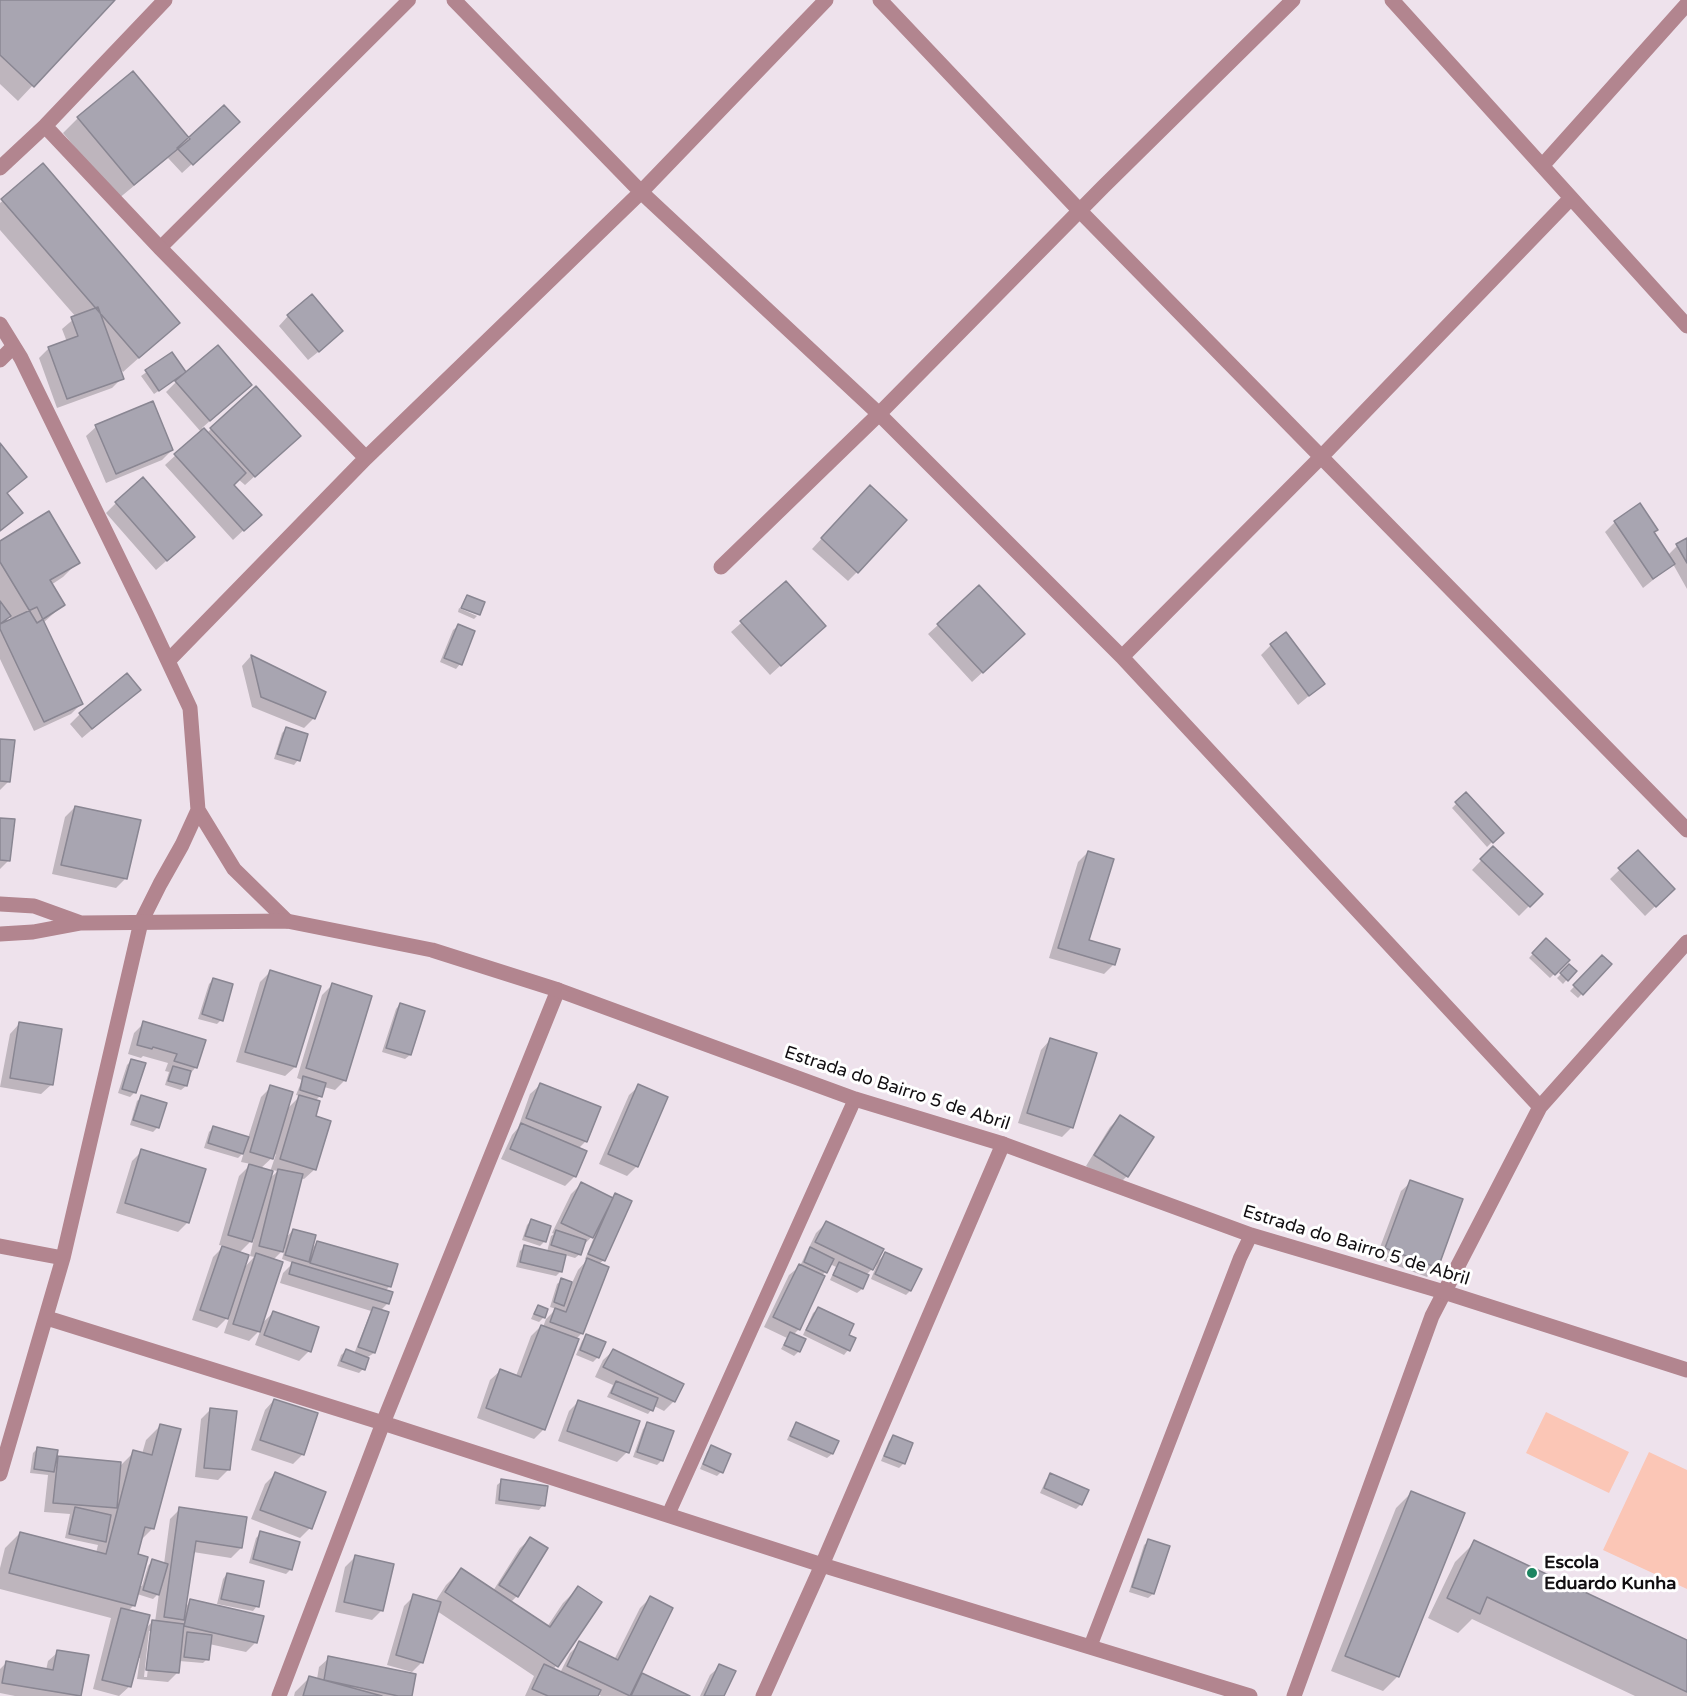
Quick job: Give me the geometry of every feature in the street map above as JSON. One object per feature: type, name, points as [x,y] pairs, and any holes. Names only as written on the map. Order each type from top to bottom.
[{"type":"street","points":[[0,168],[45,126],[165,0]]},
{"type":"street","points":[[454,0],[641,192],[879,414],[1122,657],[1540,1107]]},
{"type":"street","points":[[168,661],[366,458],[641,192],[826,0]]},
{"type":"street","points":[[880,0],[1080,210],[1687,830]]},
{"type":"street","points":[[721,567],[879,414],[1080,210],[1293,0]]},
{"type":"street","points":[[1392,0],[1687,326]]},
{"type":"street","points":[[1542,166],[1687,4]]},
{"type":"street","points":[[45,126],[160,248],[366,458]]},
{"type":"street","points":[[1122,657],[1321,457],[1570,199]]},
{"type":"street","points":[[0,324],[26,369],[190,708],[198,810],[234,869],[287,921]]},
{"type":"street","points":[[0,360],[13,347]]},
{"type":"street","points":[[0,1474],[63,1258],[141,922],[198,810]]},
{"type":"street","points":[[0,904],[34,906],[81,923]]},
{"type":"street","name":"Estrada do Bairro 5 de Abril","points":[[81,923],[287,921],[432,950],[558,990],[855,1099],[1003,1144],[1251,1235],[1444,1293],[1687,1371]]},
{"type":"street","points":[[0,934],[33,932],[81,923]]},
{"type":"street","points":[[1294,1696],[1428,1327],[1540,1107],[1687,942]]},
{"type":"street","points":[[279,1696],[382,1423],[558,990]]},
{"type":"street","points":[[763,1696],[822,1565],[1003,1144]]},
{"type":"street","points":[[0,1246],[63,1258]]},
{"type":"street","points":[[46,1318],[382,1423],[822,1565],[1250,1696]]},
{"type":"lane","points":[[160,248],[409,0]]},
{"type":"lane","points":[[668,1515],[855,1099]]},
{"type":"lane","points":[[1090,1647],[1231,1281],[1251,1235]]},
{"type":"shaded area","points":[[1546,1412],[1629,1452],[1609,1493],[1526,1453]]},
{"type":"shaded area","points":[[1649,1452],[1687,1470],[1687,1589],[1603,1550]]},
{"type":"building","points":[[0,0],[115,0],[34,87],[0,55]]},
{"type":"building","points":[[133,71],[190,139],[134,185],[77,117]]},
{"type":"building","points":[[224,105],[240,122],[193,165],[177,148]]},
{"type":"building","points":[[43,163],[180,323],[139,358],[1,199]]},
{"type":"building","points":[[312,294],[343,331],[319,352],[287,315]]},
{"type":"building","points":[[98,307],[124,379],[67,399],[48,347],[78,336],[71,317]]},
{"type":"building","points":[[218,345],[252,385],[210,421],[175,381]]},
{"type":"building","points":[[172,352],[186,372],[159,391],[145,370]]},
{"type":"building","points":[[256,386],[301,436],[255,477],[210,428]]},
{"type":"building","points":[[153,401],[173,450],[116,474],[95,425]]},
{"type":"building","points":[[204,428],[246,473],[234,485],[262,515],[244,531],[174,454]]},
{"type":"building","points":[[0,443],[27,477],[7,493],[23,513],[0,531]]},
{"type":"building","points":[[143,477],[195,537],[167,561],[115,502]]},
{"type":"building","points":[[870,485],[907,520],[858,573],[821,538]]},
{"type":"building","points":[[1640,503],[1658,530],[1654,532],[1675,564],[1653,579],[1614,521]]},
{"type":"building","points":[[49,511],[80,563],[50,580],[65,605],[37,623],[0,562],[0,541]]},
{"type":"building","points":[[1687,538],[1687,563],[1676,544]]},
{"type":"building","points":[[786,581],[826,626],[781,666],[740,621]]},
{"type":"building","points":[[979,585],[1025,634],[983,673],[937,624]]},
{"type":"building","points":[[467,595],[485,602],[480,615],[461,608]]},
{"type":"building","points":[[0,601],[11,616],[0,624]]},
{"type":"building","points":[[37,607],[83,704],[44,722],[0,629],[0,624]]},
{"type":"building","points":[[458,624],[475,631],[462,665],[444,658]]},
{"type":"building","points":[[1286,632],[1325,684],[1309,696],[1270,644]]},
{"type":"building","points":[[251,655],[326,692],[315,719],[261,697]]},
{"type":"building","points":[[127,673],[141,690],[92,729],[79,713]]},
{"type":"building","points":[[286,727],[308,734],[300,761],[277,754]]},
{"type":"building","points":[[0,739],[15,740],[10,782],[0,781]]},
{"type":"building","points":[[1466,792],[1504,833],[1493,843],[1455,802]]},
{"type":"building","points":[[75,806],[141,820],[127,879],[61,865]]},
{"type":"building","points":[[0,818],[15,819],[10,861],[0,860]]},
{"type":"building","points":[[1493,846],[1543,894],[1530,907],[1480,859]]},
{"type":"building","points":[[1638,850],[1675,889],[1656,907],[1618,868]]},
{"type":"building","points":[[1088,851],[1114,859],[1089,940],[1120,949],[1115,965],[1058,948]]},
{"type":"building","points":[[1546,938],[1570,960],[1555,975],[1532,953]]},
{"type":"building","points":[[1602,955],[1612,964],[1583,995],[1573,985]]},
{"type":"building","points":[[1569,964],[1577,971],[1568,981],[1560,973]]},
{"type":"building","points":[[270,970],[321,986],[296,1067],[245,1052]]},
{"type":"building","points":[[213,978],[233,984],[223,1021],[202,1014]]},
{"type":"building","points":[[332,983],[372,996],[346,1081],[306,1068]]},
{"type":"building","points":[[400,1003],[425,1011],[411,1055],[386,1048]]},
{"type":"building","points":[[143,1021],[206,1040],[197,1068],[174,1061],[177,1054],[137,1045]]},
{"type":"building","points":[[19,1022],[62,1029],[53,1085],[10,1078]]},
{"type":"building","points":[[1050,1038],[1097,1053],[1073,1128],[1027,1113]]},
{"type":"building","points":[[131,1059],[146,1063],[136,1093],[122,1089]]},
{"type":"building","points":[[173,1066],[191,1071],[187,1086],[168,1081]]},
{"type":"building","points":[[303,1076],[326,1083],[322,1097],[300,1090]]},
{"type":"building","points":[[540,1083],[601,1107],[587,1142],[526,1118]]},
{"type":"building","points":[[638,1084],[668,1097],[638,1167],[608,1154]]},
{"type":"building","points":[[270,1085],[293,1092],[273,1159],[250,1152]]},
{"type":"building","points":[[141,1095],[167,1103],[159,1128],[133,1120]]},
{"type":"building","points":[[299,1095],[320,1101],[316,1116],[331,1121],[316,1170],[280,1159]]},
{"type":"building","points":[[1120,1115],[1154,1137],[1128,1177],[1094,1155]]},
{"type":"building","points":[[521,1123],[587,1151],[576,1177],[510,1149]]},
{"type":"building","points":[[213,1126],[249,1137],[243,1154],[208,1143]]},
{"type":"building","points":[[141,1149],[206,1169],[189,1223],[125,1203]]},
{"type":"building","points":[[249,1164],[273,1171],[252,1242],[228,1235]]},
{"type":"building","points":[[278,1169],[303,1174],[283,1252],[259,1246]]},
{"type":"building","points":[[1410,1180],[1463,1199],[1438,1268],[1385,1248]]},
{"type":"building","points":[[581,1182],[613,1198],[593,1238],[561,1223]]},
{"type":"building","points":[[615,1193],[632,1201],[605,1261],[588,1254]]},
{"type":"building","points":[[531,1219],[551,1226],[546,1242],[525,1236]]},
{"type":"building","points":[[826,1221],[884,1249],[873,1270],[815,1242]]},
{"type":"building","points":[[293,1229],[316,1235],[309,1262],[285,1255]]},
{"type":"building","points":[[556,1230],[586,1240],[581,1255],[551,1245]]},
{"type":"building","points":[[317,1241],[398,1264],[391,1287],[310,1263]]},
{"type":"building","points":[[524,1245],[566,1255],[562,1272],[520,1262]]},
{"type":"building","points":[[222,1246],[249,1255],[228,1319],[200,1310]]},
{"type":"building","points":[[810,1247],[834,1259],[827,1273],[804,1262]]},
{"type":"building","points":[[885,1252],[922,1269],[911,1291],[875,1274]]},
{"type":"building","points":[[256,1253],[283,1262],[260,1332],[233,1324]]},
{"type":"building","points":[[587,1258],[609,1267],[583,1334],[550,1322],[555,1308],[566,1312]]},
{"type":"building","points":[[292,1262],[393,1292],[389,1304],[289,1274]]},
{"type":"building","points":[[839,1262],[869,1275],[863,1289],[833,1275]]},
{"type":"building","points":[[799,1264],[825,1276],[800,1330],[773,1317]]},
{"type":"building","points":[[561,1278],[572,1282],[564,1306],[554,1302]]},
{"type":"building","points":[[538,1305],[548,1309],[545,1318],[534,1314]]},
{"type":"building","points":[[373,1307],[389,1312],[375,1353],[358,1347]]},
{"type":"building","points":[[818,1307],[854,1324],[849,1335],[856,1338],[850,1351],[806,1330]]},
{"type":"building","points":[[273,1311],[319,1327],[311,1352],[264,1335]]},
{"type":"building","points":[[541,1325],[579,1339],[545,1430],[486,1408],[500,1369],[521,1377]]},
{"type":"building","points":[[790,1332],[806,1339],[800,1352],[784,1345]]},
{"type":"building","points":[[586,1334],[606,1342],[599,1358],[580,1350]]},
{"type":"building","points":[[346,1349],[369,1358],[365,1370],[341,1361]]},
{"type":"building","points":[[613,1349],[684,1384],[675,1402],[603,1367]]},
{"type":"building","points":[[616,1381],[658,1398],[653,1411],[611,1393]]},
{"type":"building","points":[[274,1399],[318,1413],[304,1455],[260,1440]]},
{"type":"building","points":[[578,1400],[640,1421],[629,1453],[567,1431]]},
{"type":"building","points":[[210,1408],[237,1411],[230,1470],[204,1468]]},
{"type":"building","points":[[647,1422],[674,1431],[663,1461],[637,1452]]},
{"type":"building","points":[[796,1422],[839,1441],[833,1454],[790,1436]]},
{"type":"building","points":[[160,1424],[181,1429],[154,1529],[145,1527],[138,1554],[148,1557],[135,1606],[9,1573],[20,1532],[106,1554],[133,1450],[152,1455]]},
{"type":"building","points":[[893,1435],[913,1443],[905,1464],[884,1456]]},
{"type":"building","points":[[711,1445],[731,1454],[723,1473],[703,1464]]},
{"type":"building","points":[[37,1447],[58,1450],[54,1472],[34,1469]]},
{"type":"building","points":[[58,1456],[121,1462],[117,1508],[53,1503]]},
{"type":"building","points":[[275,1472],[326,1492],[312,1529],[260,1510]]},
{"type":"building","points":[[1050,1473],[1089,1490],[1082,1505],[1044,1488]]},
{"type":"building","points":[[501,1479],[548,1486],[545,1506],[499,1500]]},
{"type":"building","points":[[1411,1491],[1465,1513],[1399,1677],[1345,1656]]},
{"type":"building","points":[[75,1507],[111,1515],[106,1542],[69,1534]]},
{"type":"building","points":[[179,1507],[247,1517],[242,1548],[196,1541],[184,1620],[164,1617]]},
{"type":"building","points":[[260,1531],[300,1542],[292,1570],[253,1559]]},
{"type":"building","points":[[530,1537],[548,1548],[518,1597],[499,1585]]},
{"type":"building","points":[[1148,1539],[1170,1546],[1154,1594],[1132,1587]]},
{"type":"building","points":[[1474,1540],[1687,1640],[1687,1692],[1487,1597],[1480,1614],[1447,1598]]},
{"type":"building","points":[[355,1555],[394,1564],[383,1611],[344,1602]]},
{"type":"building","points":[[152,1559],[168,1564],[159,1595],[143,1590]]},
{"type":"building","points":[[461,1568],[550,1627],[578,1586],[602,1602],[558,1667],[445,1592]]},
{"type":"building","points":[[227,1573],[264,1581],[259,1607],[221,1599]]},
{"type":"building","points":[[413,1594],[441,1602],[423,1663],[396,1655]]},
{"type":"building","points":[[650,1596],[673,1608],[630,1696],[567,1666],[579,1641],[618,1660]]},
{"type":"building","points":[[190,1599],[264,1616],[257,1643],[184,1626]]},
{"type":"building","points":[[121,1608],[150,1615],[131,1687],[102,1680]]},
{"type":"building","points":[[152,1620],[184,1624],[179,1673],[146,1670]]},
{"type":"building","points":[[187,1632],[212,1635],[209,1660],[184,1657]]},
{"type":"building","points":[[57,1650],[89,1655],[81,1696],[2,1683],[6,1661],[53,1670]]},
{"type":"building","points":[[328,1656],[416,1674],[412,1696],[398,1696],[324,1680]]},
{"type":"building","points":[[544,1664],[601,1690],[598,1696],[548,1696],[532,1689]]},
{"type":"building","points":[[719,1664],[736,1671],[724,1696],[704,1696]]},
{"type":"building","points":[[642,1673],[690,1696],[631,1696]]},
{"type":"building","points":[[309,1676],[382,1696],[303,1696]]},
{"type":"place","name":"Escola Eduardo Kunha","points":[[1532,1573]]}]
